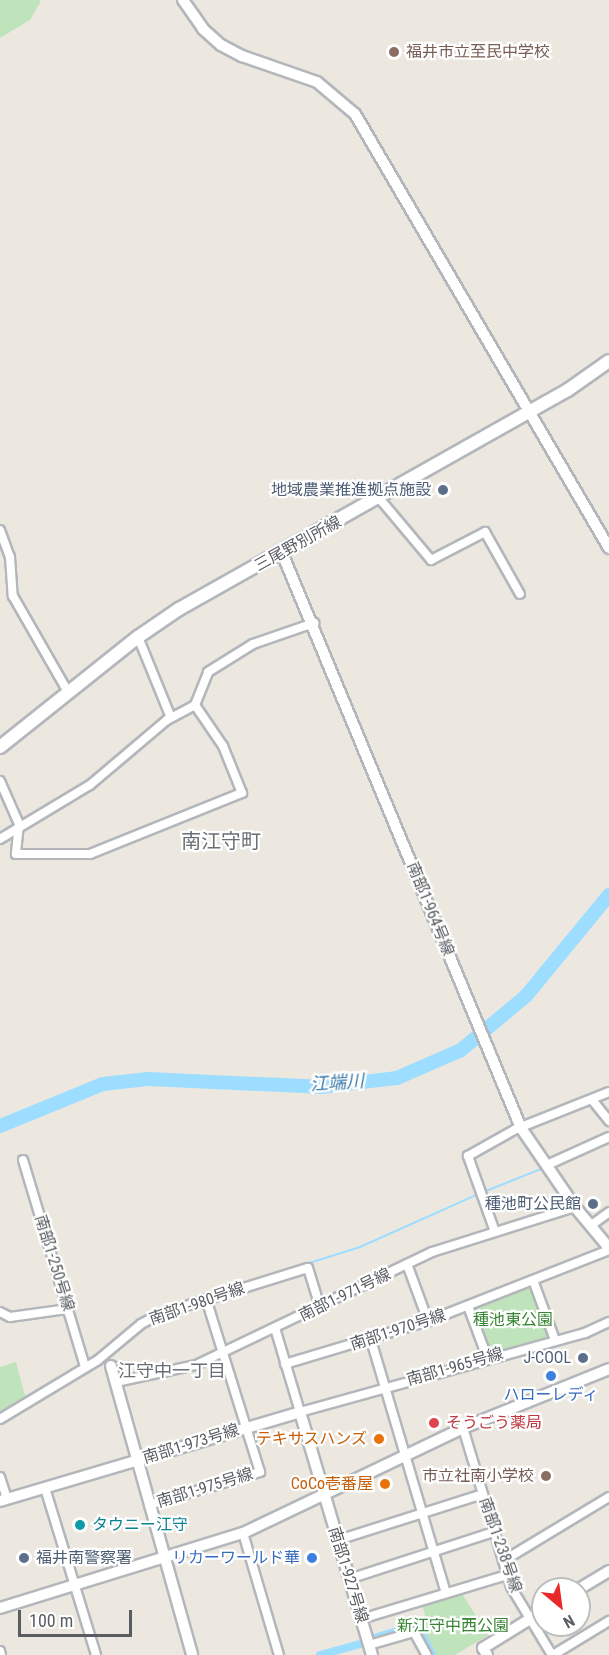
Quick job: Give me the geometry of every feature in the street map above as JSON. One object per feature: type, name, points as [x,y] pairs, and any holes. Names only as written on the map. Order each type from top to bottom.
[{"type":"main road","name":"三尾野別所線","points":[[0,747],[138,637],[282,552],[529,412],[609,361]]},
{"type":"street","points":[[183,0],[203,29],[221,45],[242,56],[317,82],[335,93],[355,114],[609,548]]},
{"type":"street","points":[[379,498],[431,560],[485,532],[520,594]]},
{"type":"street","points":[[0,530],[10,557],[13,596],[68,692]]},
{"type":"street","name":"南部1-964号線","points":[[282,552],[314,623],[521,1128],[575,1207],[609,1249]]},
{"type":"street","points":[[0,839],[90,785],[171,718],[195,705],[208,672],[253,644],[314,623]]},
{"type":"street","points":[[138,637],[171,718]]},
{"type":"street","points":[[0,781],[19,828],[16,854],[90,854],[242,793],[223,746],[195,705]]},
{"type":"street","points":[[495,1232],[468,1156],[521,1128],[593,1101],[609,1092]]},
{"type":"street","points":[[593,1101],[609,1122]]},
{"type":"street","points":[[548,1165],[609,1137]]},
{"type":"street","name":"南部1-250号線","points":[[22,1160],[85,1367]]},
{"type":"street","name":"南部1-971号線","points":[[116,1382],[196,1365],[432,1252],[575,1207]]},
{"type":"street","points":[[590,1226],[609,1212]]},
{"type":"street","name":"南部1-970号線","points":[[285,1364],[428,1321],[609,1249]]},
{"type":"street","points":[[407,1264],[428,1321]]},
{"type":"street","name":"南部1-980号線","points":[[0,1419],[108,1352],[141,1323],[206,1299],[308,1268],[320,1307]]},
{"type":"street","points":[[533,1280],[555,1340]]},
{"type":"street","name":"南部1-975号線","points":[[149,1505],[260,1472],[206,1299]]},
{"type":"street","points":[[468,1306],[487,1357]]},
{"type":"street","points":[[0,1312],[10,1317],[68,1309]]},
{"type":"street","name":"南部1-965号線","points":[[300,1412],[487,1357],[555,1340],[609,1322]]},
{"type":"street","points":[[275,1328],[324,1495]]},
{"type":"street","points":[[371,1340],[446,1593]]},
{"type":"street","points":[[108,1352],[192,1655]]},
{"type":"street","points":[[0,1608],[243,1533],[463,1428],[609,1369]]},
{"type":"street","name":"南部1-973号線","points":[[4,1500],[300,1412]]},
{"type":"street","name":"南部1-238号線","points":[[463,1428],[507,1575],[552,1655]]},
{"type":"street","points":[[0,1477],[4,1500]]},
{"type":"street","points":[[45,1488],[96,1655]]},
{"type":"street","points":[[338,1540],[423,1515],[483,1494]]},
{"type":"street","name":"南部1-927号線","points":[[324,1495],[370,1650]]},
{"type":"street","points":[[503,1561],[609,1497]]},
{"type":"street","points":[[350,1579],[435,1554],[494,1532]]},
{"type":"street","points":[[243,1533],[279,1655]]},
{"type":"street","points":[[591,1582],[609,1571]]},
{"type":"street","points":[[361,1619],[507,1575]]},
{"type":"street","points":[[487,1655],[483,1648],[530,1619]]},
{"type":"street","points":[[552,1655],[609,1621]]},
{"type":"street","points":[[370,1650],[414,1632],[427,1655]]},
{"type":"green space","points":[[0,0],[40,0],[40,3],[30,20],[0,38]]},
{"type":"green space","name":"種池東公園","points":[[528,1286],[532,1287],[548,1339],[492,1353],[475,1307]]},
{"type":"green space","points":[[16,1362],[25,1396],[0,1412],[0,1367]]},
{"type":"green space","name":"新江守中西公園","points":[[461,1592],[488,1635],[455,1655],[434,1655],[419,1625],[427,1622],[422,1604]]},
{"type":"waterway","name":"江端川","points":[[0,1126],[103,1084],[148,1079],[321,1087],[397,1078],[461,1050],[526,996],[609,895]]},
{"type":"waterway","points":[[553,1157],[588,1142]]},
{"type":"waterway","points":[[486,1191],[541,1169]]},
{"type":"waterway","points":[[116,1340],[157,1311],[360,1247],[476,1195]]},
{"type":"waterway","points":[[89,1359],[100,1353]]},
{"type":"waterway","points":[[0,1414],[79,1365]]},
{"type":"waterway","points":[[374,1638],[417,1625],[432,1655]]},
{"type":"waterway","points":[[320,1655],[364,1643]]},
{"type":"place","name":"福井市立至民中学校","points":[[394,52]]},
{"type":"place","name":"地域農業推進拠点施設","points":[[443,490]]},
{"type":"place","name":"種池町公民館","points":[[593,1204]]},
{"type":"place","name":"J-COOL","points":[[583,1358]]},
{"type":"place","name":"ハローレディ","points":[[551,1376]]},
{"type":"place","name":"そうごう薬局","points":[[434,1423]]},
{"type":"place","name":"テキサスハンズ","points":[[379,1439]]},
{"type":"place","name":"市立社南小学校","points":[[546,1476]]},
{"type":"place","name":"CoCo壱番屋","points":[[385,1484]]},
{"type":"place","name":"タウニー江守","points":[[80,1525]]},
{"type":"place","name":"福井南警察署","points":[[24,1558]]},
{"type":"place","name":"リカーワールド華","points":[[312,1558]]},
{"type":"district","name":"南江守町","points":[[221,841]]},
{"type":"district","name":"江守中一丁目","points":[[172,1371]]}]
